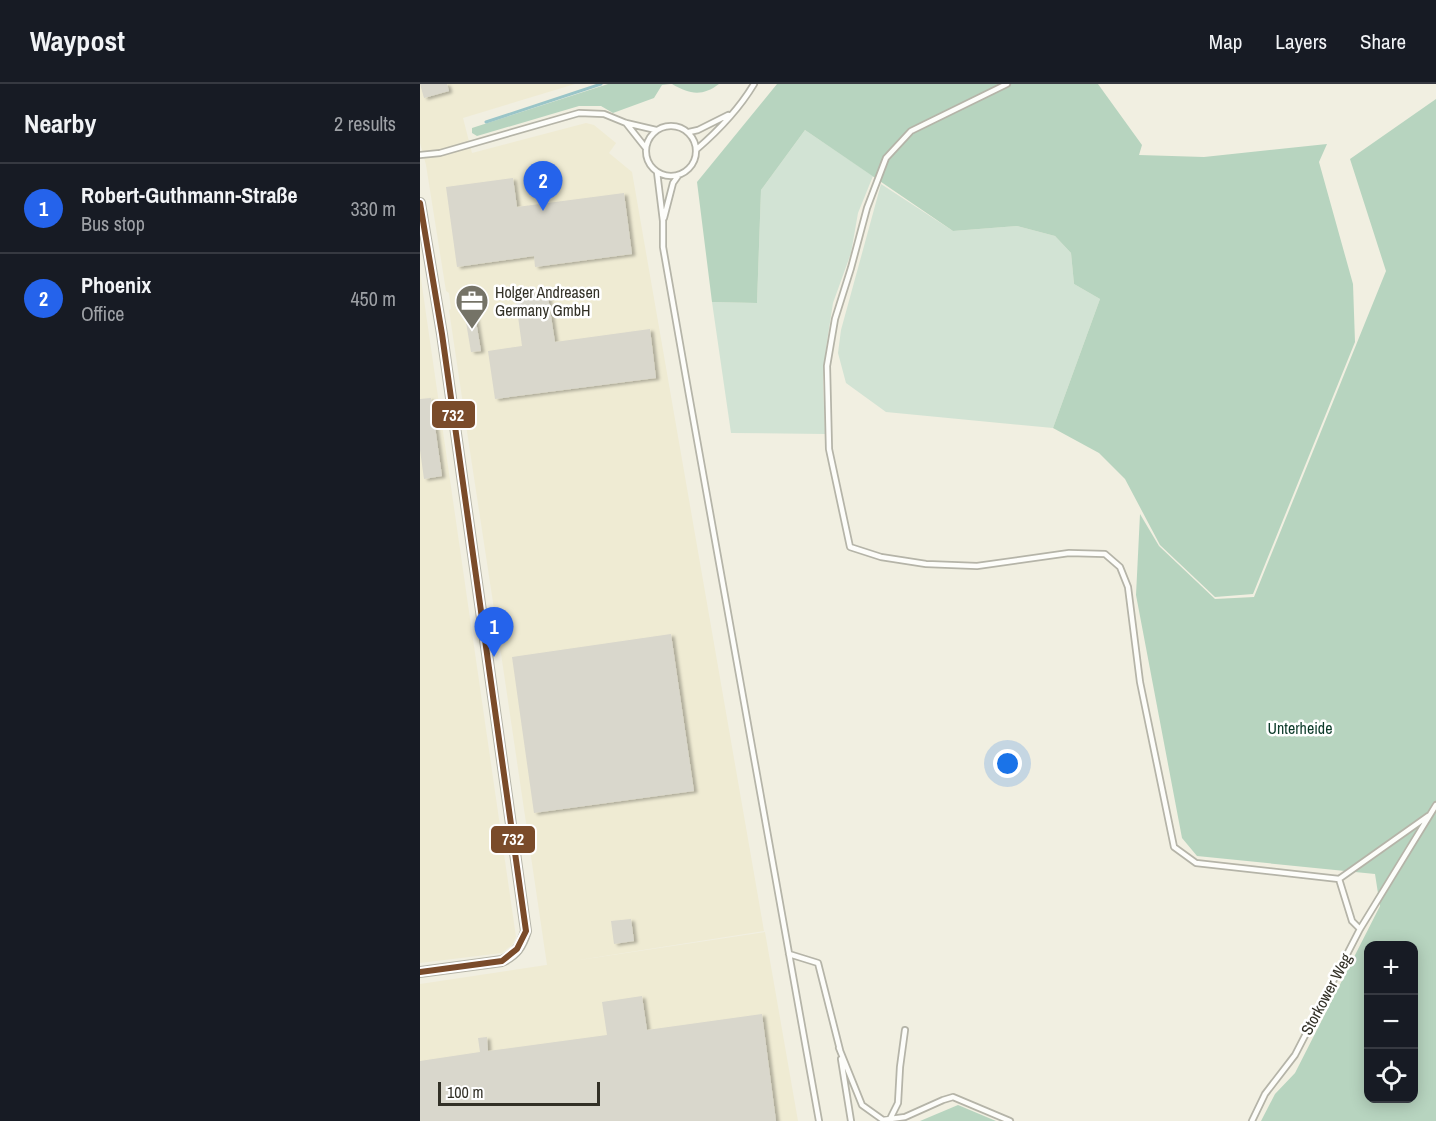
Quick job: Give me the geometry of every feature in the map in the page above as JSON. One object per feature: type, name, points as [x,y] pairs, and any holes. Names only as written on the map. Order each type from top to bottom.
[{"type":"street","points":[[420,203],[442,334],[526,931],[522,945],[514,955],[502,961],[420,972]]},
{"type":"lane","points":[[697,149],[744,101],[754,84]]},
{"type":"lane","points":[[1007,84],[911,131],[886,158],[867,208],[835,319],[827,366],[829,449],[850,547],[880,557],[926,564],[977,566],[1069,553],[1105,554],[1120,567],[1128,587],[1140,682],[1174,847],[1196,862],[1339,879],[1430,814]]},
{"type":"lane","points":[[420,155],[440,153],[579,113],[604,114],[626,123],[656,130],[672,125],[689,132],[695,140],[697,149],[693,166],[678,176],[667,176],[657,172],[648,162],[646,148],[650,137],[656,130]]},
{"type":"lane","points":[[689,132],[712,124],[732,113]]},
{"type":"lane","points":[[626,123],[646,148]]},
{"type":"lane","points":[[657,172],[663,220],[663,247],[819,1121]]},
{"type":"lane","points":[[663,220],[673,183],[678,176]]},
{"type":"lane","name":"Storkower Weg","points":[[1252,1121],[1265,1094],[1295,1055],[1360,929],[1436,804]]},
{"type":"lane","points":[[1339,879],[1352,921],[1360,929]]},
{"type":"lane","points":[[789,954],[818,963],[839,1048],[852,1121]]},
{"type":"lane","points":[[890,1119],[898,1102],[904,1030]]},
{"type":"lane","points":[[839,1048],[862,1105],[883,1120],[905,1117],[953,1097],[1010,1121]]},
{"type":"shaded area","points":[[420,84],[575,84],[463,118],[472,153],[586,123],[594,125],[616,143],[609,153],[632,172],[764,931],[547,965],[499,640],[507,636],[506,626],[496,622],[466,425],[470,422],[468,414],[464,411],[449,310],[451,309],[449,293],[446,291],[426,165],[420,143]]},
{"type":"shaded area","points":[[420,272],[516,937],[512,945],[502,953],[420,963]]},
{"type":"shaded area","points":[[765,932],[798,1121],[420,1121],[420,984]]},
{"type":"green space","points":[[608,84],[670,84],[662,85],[654,98],[613,113],[601,106],[579,106],[477,136],[472,133],[472,128]]},
{"type":"green space","points":[[672,84],[719,84],[707,91],[696,93]]},
{"type":"green space","points":[[777,84],[1098,84],[1142,145],[1139,155],[1204,157],[1327,144],[1319,162],[1353,284],[1355,342],[1253,594],[1215,597],[1160,545],[1125,479],[1099,453],[1053,428],[1100,299],[1074,284],[1071,253],[1055,236],[1017,226],[953,231],[805,130],[761,190],[757,303],[712,302],[697,182]]},
{"type":"green space","name":"Unterheide","points":[[1436,99],[1436,1121],[1261,1121],[1275,1094],[1295,1073],[1380,906],[1375,874],[1197,856],[1182,838],[1136,595],[1140,514],[1159,546],[1215,599],[1254,597],[1386,271],[1350,159]]},
{"type":"green space","points":[[805,130],[873,176],[858,213],[851,253],[833,303],[823,381],[825,434],[731,433],[712,302],[757,303],[761,190]]},
{"type":"green space","points":[[881,184],[953,231],[1017,226],[1055,236],[1071,253],[1074,284],[1100,299],[1053,428],[886,412],[846,383],[838,353],[841,330]]},
{"type":"green space","points":[[958,1105],[996,1121],[920,1121]]},
{"type":"building","points":[[420,84],[447,84],[449,91],[424,98]]},
{"type":"building","points":[[513,178],[517,207],[624,193],[632,254],[535,267],[534,256],[457,267],[446,187]]},
{"type":"building","points":[[547,290],[555,342],[650,329],[656,378],[495,399],[488,351],[522,346],[515,294]]},
{"type":"building","points":[[475,315],[481,351],[471,352],[465,316]]},
{"type":"building","points":[[431,398],[442,476],[424,479],[420,450],[420,399]]},
{"type":"building","points":[[671,634],[694,791],[534,813],[512,657]]},
{"type":"building","points":[[631,919],[634,941],[614,944],[611,921]]},
{"type":"building","points":[[642,996],[647,1030],[762,1014],[776,1121],[420,1121],[420,1061],[480,1052],[478,1038],[487,1037],[488,1051],[607,1035],[602,1002]]},
{"type":"waterway","points":[[486,122],[601,84]]},
{"type":"transit line","name":"732","points":[[420,203],[442,334],[526,931],[517,949],[502,961],[420,972]]},
{"type":"place","name":"Phoenix","points":[[543,211]]},
{"type":"place","name":"Holger Andreasen Germany GmbH","points":[[472,330]]},
{"type":"place","name":"Robert-Guthmann-Straße","points":[[494,657]]}]
